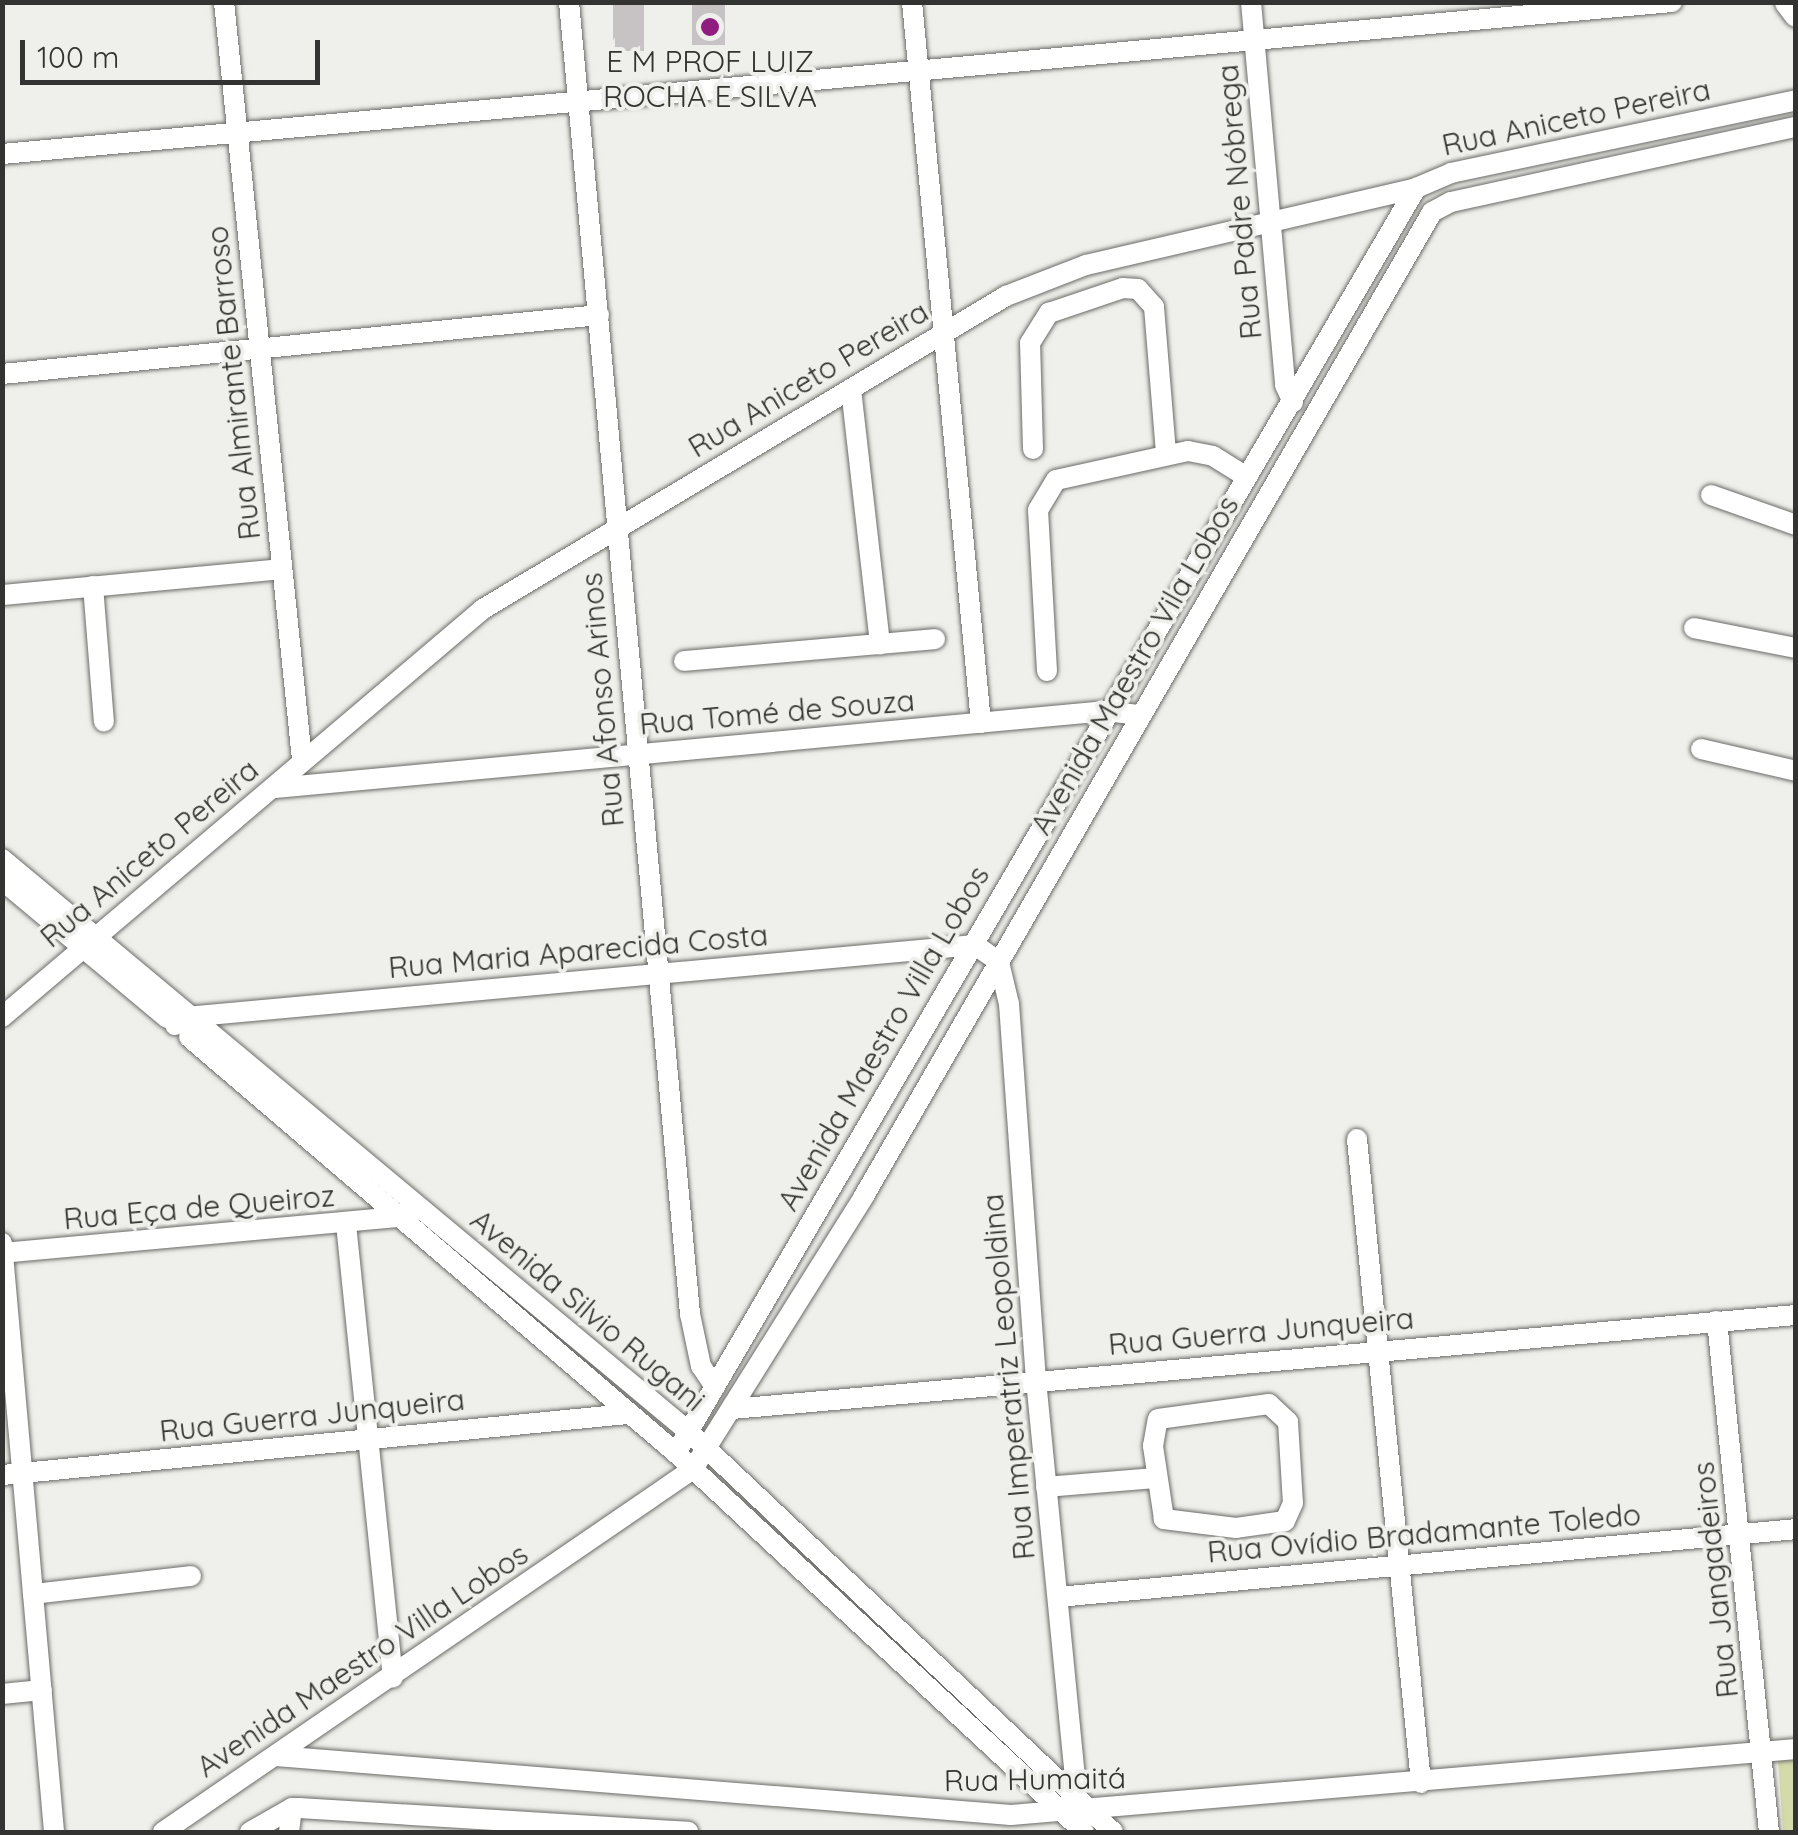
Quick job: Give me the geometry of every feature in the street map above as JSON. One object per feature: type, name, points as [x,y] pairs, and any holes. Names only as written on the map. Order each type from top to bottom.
[{"type":"main road","points":[[1787,2],[1796,14]]},
{"type":"street","name":"Rua Almirante Barroso","points":[[224,2],[236,131],[265,352],[281,569],[302,759]]},
{"type":"street","name":"Rua Afonso Arinos","points":[[569,2],[582,101],[616,530],[690,1314],[702,1366],[715,1388]]},
{"type":"street","points":[[912,2],[939,334],[981,723]]},
{"type":"street","name":"Rua Padre Nóbrega","points":[[1251,2],[1288,397]]},
{"type":"street","points":[[2,154],[1672,2]]},
{"type":"street","name":"Rua Aniceto Pereira","points":[[2,1017],[482,609],[939,334],[1052,275],[1416,188],[1452,173],[1796,100]]},
{"type":"street","name":"Avenida Maestro Vila Lobos","points":[[693,1468],[864,1196],[1432,212],[1451,202],[1796,126]]},
{"type":"street","points":[[1534,155],[1539,182]]},
{"type":"street","name":"Avenida Maestro Villa Lobos","points":[[676,1453],[975,945],[1288,397],[1416,188]]},
{"type":"street","points":[[1033,449],[1030,344],[1049,313],[1122,288],[1138,289],[1154,307],[1166,453]]},
{"type":"street","points":[[2,374],[265,352],[599,315]]},
{"type":"street","points":[[851,388],[880,644]]},
{"type":"street","points":[[1288,397],[1311,420]]},
{"type":"street","points":[[1046,670],[1043,494],[1056,480],[1166,453],[1213,456],[1243,475]]},
{"type":"street","points":[[1711,495],[1796,525]]},
{"type":"street","points":[[2,594],[281,569]]},
{"type":"street","points":[[93,586],[104,722]]},
{"type":"street","points":[[1694,628],[1796,648]]},
{"type":"street","points":[[684,661],[936,640]]},
{"type":"street","name":"Rua Tomé de Souza","points":[[275,788],[1106,711],[1138,716]]},
{"type":"street","points":[[1702,749],[1796,771]]},
{"type":"street","name":"Avenida Silvio Rugani","points":[[2,859],[90,942],[401,1217],[676,1453],[1076,1807],[1112,1832]]},
{"type":"street","name":"Avenida Silvio Rugani","points":[[2,880],[90,942]]},
{"type":"street","points":[[975,945],[998,962]]},
{"type":"street","name":"Rua Maria Aparecida Costa","points":[[180,1021],[975,945]]},
{"type":"street","name":"Rua Imperatriz Leopoldina","points":[[998,962],[1009,1004],[1036,1380],[1076,1807]]},
{"type":"street","name":"Avenida Silvio Rugani","points":[[180,1021],[424,1212],[690,1432],[1076,1807],[1084,1832]]},
{"type":"street","points":[[1357,1139],[1396,1566],[1421,1783]]},
{"type":"street","name":"Rua Eça de Queiroz","points":[[3,1254],[346,1224],[424,1212]]},
{"type":"street","points":[[346,1224],[393,1678]]},
{"type":"street","points":[[2,1243],[13,1474],[33,1594],[54,1832]]},
{"type":"street","name":"Rua Guerra Junqueira","points":[[732,1409],[1796,1315]]},
{"type":"street","name":"Rua Jangadeiros","points":[[1717,1322],[1769,1832]]},
{"type":"street","points":[[1269,1404],[1288,1422],[1293,1502],[1285,1521],[1236,1528],[1172,1524],[1158,1508],[1156,1478],[1158,1419],[1182,1410],[1269,1404]]},
{"type":"street","name":"Rua Guerra Junqueira","points":[[13,1474],[628,1414]]},
{"type":"street","name":"Avenida Maestro Villa Lobos","points":[[163,1832],[393,1678],[693,1468]]},
{"type":"street","points":[[1046,1487],[1156,1478]]},
{"type":"street","name":"Rua Ovídio Bradamante Toledo","points":[[1058,1596],[1796,1529]]},
{"type":"street","points":[[33,1594],[191,1576]]},
{"type":"street","points":[[2,1694],[42,1690]]},
{"type":"street","name":"Rua Humaitá","points":[[276,1756],[879,1808],[1076,1807],[1421,1783],[1796,1749]]},
{"type":"street","points":[[250,1832],[292,1808],[688,1832]]},
{"type":"street","points":[[289,1832],[292,1808]]},
{"type":"green space","points":[[1795,1760],[1795,1832],[1783,1832],[1778,1761]]},
{"type":"building","points":[[613,2],[644,2],[644,51],[613,51]]},
{"type":"building","points":[[692,2],[725,2],[725,45],[692,45]]},
{"type":"place","name":"E M PROF LUIZ ROCHA E SILVA","points":[[710,27]]}]
